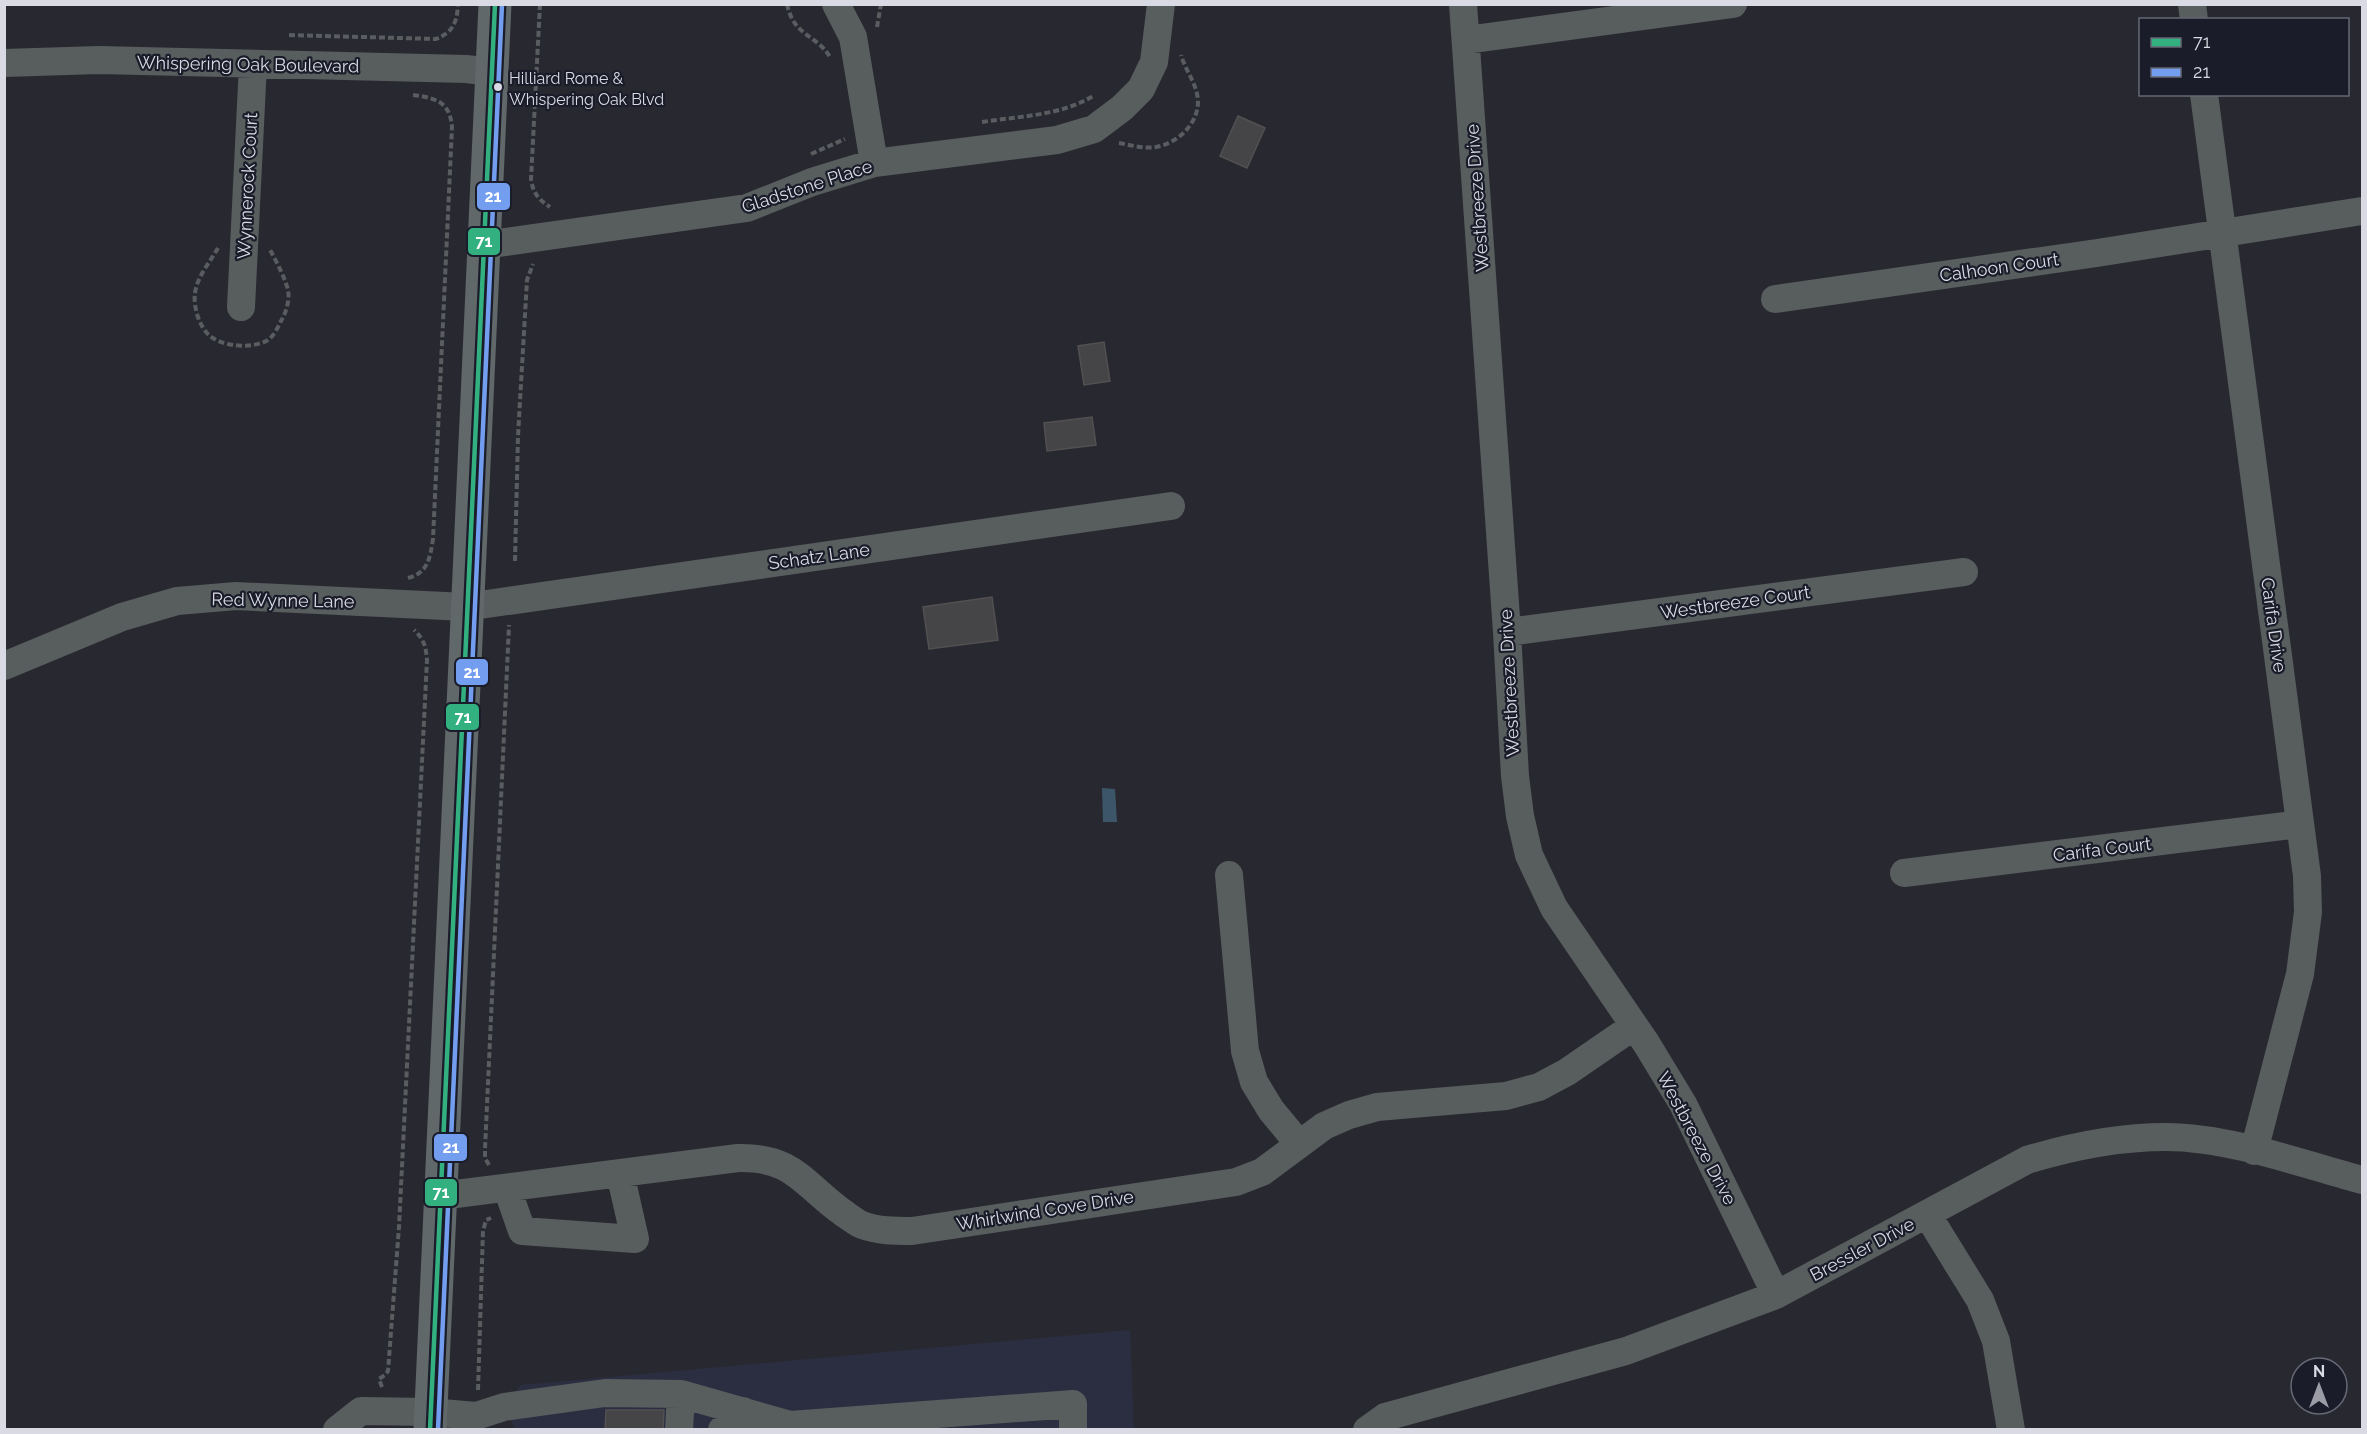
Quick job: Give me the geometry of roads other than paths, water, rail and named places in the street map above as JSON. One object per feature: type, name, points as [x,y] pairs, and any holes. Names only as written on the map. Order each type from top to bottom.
[{"type":"main road","points":[[430,1421],[495,4]]},
{"type":"street","points":[[836,4],[853,37],[874,163]]},
{"type":"street","name":"Gladstone Place","points":[[484,245],[747,208],[812,182],[874,163],[1057,140],[1094,129],[1111,100],[1141,89],[1154,62],[1161,4]]},
{"type":"street","name":"Westbreeze Drive","points":[[1463,4],[1515,776],[1520,816],[1529,855],[1554,908],[1634,1026],[1683,1104],[1776,1295]]},
{"type":"street","points":[[1466,40],[1733,4]]},
{"type":"street","name":"Whispering Oak Boulevard","points":[[4,63],[99,60],[466,69],[492,72]]},
{"type":"street","name":"Wynnerock Court","points":[[241,307],[253,64]]},
{"type":"street","name":"Carifa Drive","points":[[2204,96],[2307,876],[2306,945],[2254,1151]]},
{"type":"street","name":"Calhoon Court","points":[[1775,299],[2362,211]]},
{"type":"street","name":"Schatz Lane","points":[[466,607],[1171,506]]},
{"type":"street","name":"Westbreeze Court","points":[[1507,632],[1964,572]]},
{"type":"street","name":"Red Wynne Lane","points":[[4,666],[122,617],[177,601],[236,596],[466,607]]},
{"type":"street","name":"Carifa Court","points":[[1904,873],[2300,824]]},
{"type":"street","points":[[1229,874],[1245,1051],[1254,1082],[1271,1110],[1299,1144]]},
{"type":"street","name":"Whirlwind Cove Drive","points":[[440,1196],[501,1178],[620,1173],[738,1158],[760,1158],[783,1164],[802,1176],[817,1193],[860,1224],[886,1231],[912,1231],[1236,1182],[1262,1172],[1324,1126],[1349,1115],[1377,1107],[1506,1096],[1539,1087],[1567,1072],[1634,1026]]},
{"type":"street","name":"Bressler Drive","points":[[1367,1430],[1385,1417],[1626,1351],[1776,1295],[2027,1160],[2069,1148],[2114,1140],[2168,1137],[2220,1143],[2362,1179]]},
{"type":"street","points":[[501,1178],[522,1231],[635,1239],[620,1173]]},
{"type":"street","points":[[1927,1214],[1980,1300],[1996,1341],[2011,1430]]},
{"type":"street","points":[[337,1430],[361,1411],[381,1412],[430,1421],[476,1416],[510,1418],[606,1393],[681,1394],[732,1420],[790,1425],[1073,1404],[1073,1430]]},
{"type":"street","points":[[679,1430],[681,1394]]},
{"type":"place","name":"Hilliard Rome & Whispering Oak Blvd","points":[[498,87]]}]
